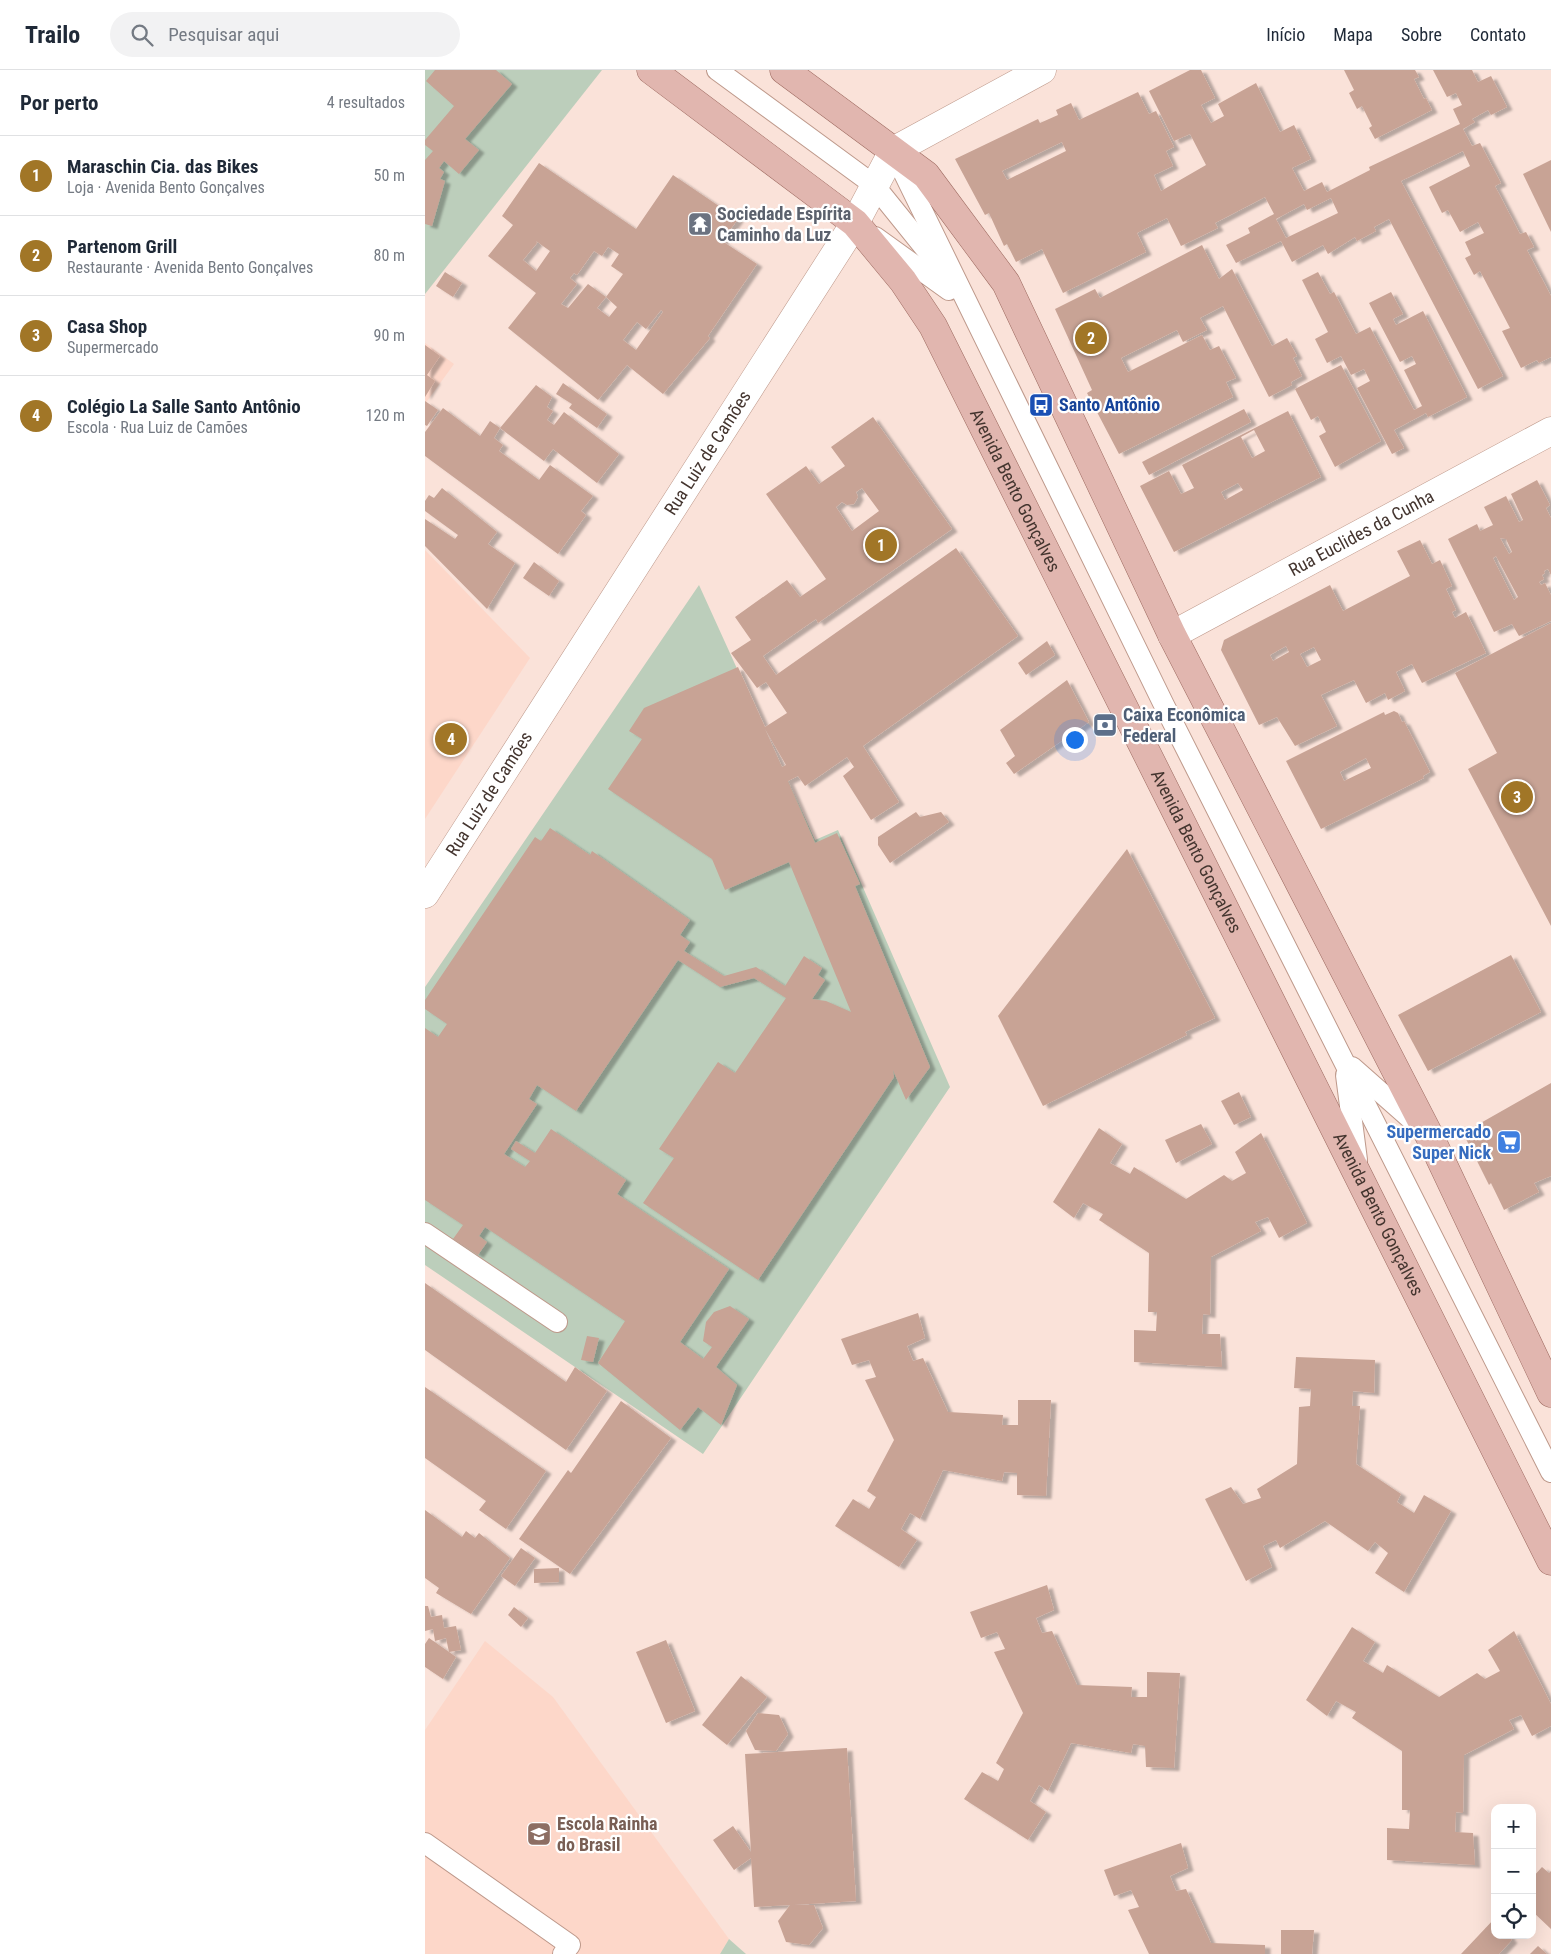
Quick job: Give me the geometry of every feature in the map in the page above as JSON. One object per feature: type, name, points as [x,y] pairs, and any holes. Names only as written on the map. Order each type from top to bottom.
[{"type":"main road","name":"Avenida Bento Gonçalves","points":[[651,70],[855,223],[903,282],[933,326],[1179,821],[1358,1170],[1551,1561]]},
{"type":"main road","points":[[783,70],[926,175],[1006,283],[1172,635],[1429,1135],[1551,1393]]},
{"type":"street","points":[[893,151],[1042,70]]},
{"type":"street","name":"Rua Luiz de Camões","points":[[425,894],[855,223],[893,151]]},
{"type":"street","name":"Rua Euclides da Cunha","points":[[1172,635],[1551,431]]},
{"type":"lane","points":[[717,70],[874,185],[969,304]]},
{"type":"lane","points":[[893,151],[1164,705],[1345,1060],[1551,1472]]},
{"type":"lane","points":[[855,223],[969,304]]},
{"type":"lane","points":[[1345,1060],[1358,1170]]},
{"type":"lane","points":[[1345,1060],[1429,1135]]},
{"type":"lane","points":[[425,1233],[557,1322]]},
{"type":"lane","points":[[425,1843],[570,1944],[563,1954]]},
{"type":"shaded area","points":[[425,343],[454,364],[425,404]]},
{"type":"shaded area","points":[[425,550],[530,658],[425,819]]},
{"type":"shaded area","name":"Escola Rainha do Brasil","points":[[485,1641],[553,1697],[729,1939],[720,1954],[425,1954],[425,1730]]},
{"type":"green space","points":[[425,70],[602,70],[425,294]]},
{"type":"green space","points":[[699,585],[815,840],[838,830],[950,1087],[703,1454],[425,1265],[425,987]]},
{"type":"green space","points":[[729,1939],[746,1954],[720,1954]]},
{"type":"building","points":[[435,70],[496,70],[512,84],[465,139],[479,150],[459,174],[444,161],[439,168],[444,172],[440,179],[445,181],[432,226],[425,224],[425,160],[433,151],[425,145],[425,140],[454,106],[426,81]]},
{"type":"building","points":[[1190,70],[1201,70],[1215,98],[1201,105],[1211,123],[1224,116],[1218,104],[1256,83],[1280,132],[1294,125],[1311,159],[1292,168],[1304,191],[1322,182],[1327,192],[1370,170],[1369,167],[1460,124],[1453,109],[1462,105],[1456,93],[1447,97],[1433,70],[1472,70],[1478,82],[1491,76],[1507,107],[1491,115],[1488,110],[1472,119],[1475,122],[1463,129],[1472,146],[1480,143],[1501,183],[1495,186],[1520,234],[1526,232],[1534,247],[1527,250],[1551,296],[1551,357],[1539,363],[1537,360],[1521,368],[1502,331],[1510,328],[1480,271],[1474,275],[1465,258],[1471,255],[1465,242],[1484,233],[1478,222],[1460,232],[1448,210],[1442,213],[1429,187],[1470,166],[1463,151],[1401,181],[1503,376],[1478,389],[1389,219],[1374,227],[1376,231],[1357,241],[1355,237],[1328,254],[1323,245],[1292,262],[1281,241],[1236,263],[1226,245],[1250,233],[1248,228],[1274,214],[1265,197],[1215,223],[1218,228],[1181,246],[1167,218],[1137,233],[1146,252],[1063,293],[1042,249],[1016,262],[1007,244],[1004,246],[989,213],[985,215],[955,159],[1038,119],[1040,123],[1058,115],[1056,110],[1071,103],[1079,120],[1138,92],[1149,114],[1156,111],[1174,147],[1166,151],[1173,166],[1154,175],[1161,191],[1206,165],[1190,134],[1174,141],[1149,91]],"holes":[[[1062,142],[1066,151],[1007,180],[1002,171]],[[1331,198],[1338,213],[1286,238],[1276,219],[1304,204],[1307,210]]]},
{"type":"building","points":[[1344,70],[1415,70],[1419,77],[1414,79],[1432,110],[1375,139],[1369,128],[1372,126],[1362,106],[1357,109],[1349,93],[1354,90]]},
{"type":"building","points":[[1551,160],[1551,232],[1523,174]]},
{"type":"building","points":[[539,163],[636,229],[673,175],[738,219],[722,241],[757,264],[708,336],[710,338],[663,394],[627,365],[598,400],[508,328],[536,293],[488,256],[513,225],[502,216]],"holes":[[[536,241],[550,251],[536,271],[523,260],[537,243]],[[608,247],[619,254],[611,266],[623,274],[606,297],[588,284],[568,308],[561,304],[577,284],[570,278],[574,273],[577,275],[594,251],[602,256]],[[606,297],[617,307],[609,317],[597,308]],[[661,310],[663,312],[636,350],[623,340],[637,322],[646,329]]]},
{"type":"building","points":[[1202,245],[1219,279],[1232,269],[1272,346],[1287,338],[1297,356],[1293,358],[1302,376],[1291,382],[1292,385],[1269,397],[1223,306],[1200,318],[1207,330],[1183,342],[1177,330],[1121,358],[1128,372],[1202,335],[1210,350],[1219,346],[1236,378],[1226,382],[1233,397],[1119,454],[1087,393],[1092,390],[1055,309],[1095,289],[1100,298]]},
{"type":"building","points":[[445,272],[462,283],[453,297],[436,286]]},
{"type":"building","points":[[1318,272],[1330,294],[1334,292],[1356,334],[1370,327],[1414,410],[1422,406],[1404,370],[1416,364],[1412,356],[1400,362],[1369,303],[1391,292],[1403,314],[1393,319],[1396,325],[1423,311],[1467,397],[1428,417],[1426,413],[1394,430],[1404,448],[1392,454],[1357,388],[1370,381],[1364,369],[1351,375],[1341,356],[1327,363],[1315,339],[1328,332],[1302,280]]},
{"type":"building","points":[[425,345],[440,356],[427,375],[435,381],[425,397]]},
{"type":"building","points":[[1341,365],[1381,441],[1335,467],[1319,436],[1326,432],[1318,416],[1311,420],[1295,389]]},
{"type":"building","points":[[563,383],[607,414],[597,428],[569,408],[572,404],[556,394]]},
{"type":"building","points":[[536,385],[552,397],[547,407],[553,411],[547,420],[554,425],[564,412],[619,454],[597,483],[553,449],[544,461],[500,428]]},
{"type":"building","points":[[425,401],[438,410],[427,426],[425,425]]},
{"type":"building","points":[[443,408],[480,436],[490,421],[500,428],[494,438],[503,445],[499,451],[539,480],[550,465],[593,496],[581,511],[586,515],[558,554],[425,456],[425,432]]},
{"type":"building","points":[[1244,409],[1251,422],[1149,475],[1142,462]]},
{"type":"building","points":[[1288,411],[1321,477],[1174,552],[1140,486],[1169,471],[1181,494],[1194,488],[1182,465]],"holes":[[[1254,430],[1265,451],[1252,458],[1241,437]],[[1238,483],[1243,490],[1225,500],[1221,492]]]},
{"type":"building","points":[[873,417],[952,529],[818,623],[816,619],[763,656],[776,675],[956,548],[1018,636],[863,746],[899,802],[871,820],[843,776],[854,767],[847,757],[805,786],[798,776],[788,781],[815,843],[837,833],[860,884],[855,886],[930,1067],[906,1100],[893,1070],[894,1077],[758,1280],[643,1203],[674,1158],[659,1149],[718,1062],[735,1073],[786,998],[754,978],[720,987],[678,960],[576,1111],[537,1085],[529,1099],[537,1104],[504,1154],[525,1167],[530,1161],[511,1149],[516,1141],[535,1153],[551,1129],[626,1180],[617,1194],[729,1269],[680,1342],[703,1359],[712,1347],[703,1341],[706,1322],[714,1312],[730,1306],[749,1319],[716,1367],[737,1385],[721,1425],[698,1407],[680,1430],[598,1363],[625,1321],[485,1227],[479,1236],[487,1242],[478,1255],[453,1239],[463,1225],[425,1200],[425,1028],[438,1037],[447,1024],[425,1009],[425,1000],[535,837],[541,841],[550,828],[590,855],[592,851],[690,920],[680,935],[690,942],[684,951],[724,976],[756,967],[785,986],[804,956],[822,968],[818,975],[825,980],[812,999],[826,1001],[851,1012],[789,862],[725,890],[712,859],[608,789],[642,739],[629,731],[644,708],[738,667],[765,727],[787,713],[766,682],[757,688],[731,653],[751,640],[735,617],[787,580],[800,597],[826,579],[766,494],[806,466],[819,484],[845,466],[831,447]],"holes":[[[862,488],[879,511],[852,531],[836,507],[842,502],[847,505],[854,504],[858,497],[856,492]],[[765,729],[786,765],[782,767]]]},
{"type":"building","points":[[1537,480],[1550,505],[1546,508],[1551,518],[1551,575],[1548,569],[1544,571],[1545,573],[1542,575],[1544,579],[1539,582],[1541,585],[1545,583],[1551,595],[1551,621],[1519,636],[1512,624],[1494,632],[1448,539],[1477,524],[1480,531],[1493,525],[1484,507],[1506,496],[1519,522],[1523,520],[1511,494]],"holes":[[[1500,538],[1506,539],[1512,552],[1509,554]],[[1496,556],[1518,597],[1514,600],[1493,558]]]},
{"type":"building","points":[[442,488],[497,532],[488,544],[515,563],[487,609],[425,546],[425,519],[455,539],[458,535],[425,511],[425,501],[429,495],[434,498]]},
{"type":"building","points":[[1420,540],[1432,564],[1440,560],[1452,586],[1446,589],[1456,610],[1452,612],[1455,618],[1466,612],[1486,653],[1422,683],[1412,664],[1396,672],[1405,691],[1388,700],[1385,693],[1366,703],[1354,680],[1321,695],[1337,726],[1295,746],[1277,717],[1259,725],[1221,650],[1224,640],[1330,585],[1343,611],[1410,576],[1397,551]],"holes":[[[1286,646],[1289,652],[1273,661],[1270,655]],[[1314,647],[1321,660],[1307,667],[1300,654]]]},
{"type":"building","points":[[534,562],[559,581],[549,596],[523,578]]},
{"type":"building","points":[[1551,623],[1551,926],[1468,769],[1497,753],[1455,673]]},
{"type":"building","points":[[1047,641],[1055,655],[1026,675],[1018,663]]},
{"type":"building","points":[[1067,680],[1089,722],[1014,774],[1006,763],[1015,756],[1000,730]]},
{"type":"building","points":[[1394,711],[1398,713],[1430,772],[1423,776],[1424,778],[1321,829],[1286,761],[1384,712],[1385,715]],"holes":[[[1366,758],[1371,768],[1344,781],[1340,772]]]},
{"type":"building","points":[[916,812],[920,817],[941,812],[949,822],[890,863],[878,845],[878,837]]},
{"type":"building","points":[[1127,849],[1215,1018],[1185,1032],[1187,1035],[1043,1106],[998,1016]]},
{"type":"building","points":[[1511,955],[1541,1012],[1428,1071],[1398,1015]]},
{"type":"building","name":"Supermercado Super Nick","points":[[1551,1083],[1551,1176],[1534,1183],[1539,1192],[1504,1210],[1463,1133]]},
{"type":"building","points":[[1239,1092],[1251,1117],[1234,1125],[1221,1101]]},
{"type":"building","points":[[1201,1124],[1212,1144],[1176,1163],[1165,1140]]},
{"type":"building","points":[[1099,1128],[1122,1144],[1110,1163],[1130,1174],[1134,1167],[1186,1199],[1224,1175],[1232,1181],[1246,1173],[1235,1152],[1261,1133],[1307,1223],[1279,1238],[1268,1217],[1255,1222],[1261,1231],[1211,1257],[1210,1315],[1203,1314],[1202,1334],[1220,1334],[1222,1367],[1134,1362],[1134,1330],[1156,1331],[1157,1312],[1148,1312],[1149,1253],[1099,1220],[1103,1214],[1083,1203],[1074,1218],[1053,1202]]},
{"type":"building","points":[[425,1283],[566,1382],[575,1367],[607,1391],[566,1450],[425,1350]]},
{"type":"building","points":[[918,1313],[925,1338],[907,1346],[913,1361],[923,1358],[948,1412],[1003,1415],[1002,1425],[1018,1425],[1018,1400],[1051,1400],[1046,1496],[1017,1495],[1017,1473],[1004,1472],[1002,1481],[943,1470],[920,1519],[910,1513],[901,1529],[917,1540],[899,1567],[835,1526],[853,1499],[869,1509],[876,1497],[867,1491],[894,1440],[865,1380],[876,1377],[869,1360],[852,1365],[841,1339]]},
{"type":"building","points":[[587,1336],[599,1338],[593,1362],[581,1360]]},
{"type":"building","points":[[1296,1357],[1375,1360],[1374,1393],[1353,1391],[1352,1406],[1360,1406],[1356,1464],[1401,1494],[1397,1502],[1414,1513],[1424,1495],[1451,1511],[1404,1592],[1375,1573],[1388,1553],[1375,1542],[1368,1551],[1325,1521],[1280,1548],[1276,1540],[1263,1546],[1272,1567],[1246,1581],[1205,1499],[1231,1487],[1243,1504],[1261,1498],[1257,1489],[1297,1464],[1299,1407],[1310,1406],[1311,1389],[1294,1388]]},
{"type":"building","points":[[425,1387],[546,1471],[506,1529],[479,1510],[486,1501],[425,1458]]},
{"type":"building","points":[[621,1401],[671,1438],[570,1574],[519,1539],[568,1470],[571,1473]]},
{"type":"building","points":[[425,1510],[462,1537],[466,1531],[475,1538],[479,1533],[510,1558],[471,1614],[436,1593],[439,1588],[425,1578]]},
{"type":"building","points":[[521,1548],[535,1558],[515,1586],[501,1576]]},
{"type":"building","points":[[559,1568],[559,1582],[534,1583],[534,1569]]},
{"type":"building","points":[[1047,1585],[1054,1610],[1036,1618],[1042,1633],[1052,1631],[1077,1685],[1132,1687],[1131,1697],[1147,1697],[1147,1672],[1180,1673],[1174,1768],[1146,1767],[1145,1746],[1133,1744],[1131,1753],[1071,1743],[1048,1791],[1039,1785],[1030,1801],[1046,1812],[1028,1840],[964,1799],[982,1772],[998,1781],[1004,1769],[996,1763],[1023,1713],[994,1652],[1005,1649],[997,1632],[981,1638],[970,1612]]},
{"type":"building","points":[[425,1606],[428,1606],[431,1617],[442,1615],[444,1628],[456,1626],[461,1650],[449,1652],[446,1638],[435,1641],[433,1629],[425,1631]]},
{"type":"building","points":[[514,1607],[528,1618],[521,1627],[508,1615]]},
{"type":"building","points":[[1352,1627],[1375,1642],[1363,1661],[1383,1673],[1387,1665],[1439,1697],[1477,1673],[1485,1679],[1500,1671],[1488,1650],[1514,1631],[1551,1704],[1551,1726],[1532,1736],[1521,1715],[1509,1720],[1514,1729],[1464,1755],[1463,1813],[1456,1812],[1455,1832],[1473,1833],[1475,1865],[1387,1860],[1387,1828],[1409,1829],[1410,1810],[1402,1810],[1402,1751],[1352,1718],[1356,1712],[1336,1701],[1327,1716],[1306,1700]]},
{"type":"building","points":[[429,1638],[456,1657],[443,1679],[425,1667],[425,1644]]},
{"type":"building","points":[[666,1640],[695,1711],[666,1723],[636,1652]]},
{"type":"building","points":[[741,1676],[767,1697],[727,1745],[702,1725]]},
{"type":"building","points":[[758,1713],[779,1715],[788,1734],[776,1751],[755,1750],[746,1731]]},
{"type":"building","points":[[847,1748],[856,1901],[794,1905],[814,1905],[823,1928],[809,1945],[786,1942],[778,1921],[790,1905],[754,1907],[751,1858],[734,1870],[713,1840],[733,1826],[751,1852],[745,1754]]},
{"type":"building","points":[[1181,1843],[1188,1868],[1170,1876],[1176,1891],[1186,1889],[1211,1943],[1265,1945],[1265,1954],[1149,1954],[1128,1910],[1139,1907],[1131,1890],[1114,1896],[1104,1870]]},
{"type":"building","points":[[1542,1867],[1549,1873],[1551,1871],[1551,1929],[1536,1915],[1536,1874]]},
{"type":"building","points":[[1491,1922],[1491,1939],[1512,1940],[1499,1954],[1461,1954]]},
{"type":"building","points":[[1281,1930],[1314,1930],[1312,1954],[1281,1954]]},
{"type":"building","points":[[1538,1946],[1547,1954],[1530,1954]]},
{"type":"place","name":"Sociedade Espírita Caminho da Luz","points":[[700,224]]},
{"type":"place","name":"Partenom Grill","points":[[1091,338]]},
{"type":"place","name":"Santo Antônio","points":[[1041,405]]},
{"type":"place","name":"Maraschin Cia. das Bikes","points":[[881,545]]},
{"type":"place","name":"Caixa Econômica Federal","points":[[1105,725]]},
{"type":"place","name":"Colégio La Salle Santo Antônio","points":[[451,739]]},
{"type":"place","name":"Casa Shop","points":[[1517,797]]},
{"type":"place","name":"Supermercado Super Nick","points":[[1509,1142]]},
{"type":"place","name":"Escola Rainha do Brasil","points":[[539,1834]]}]
